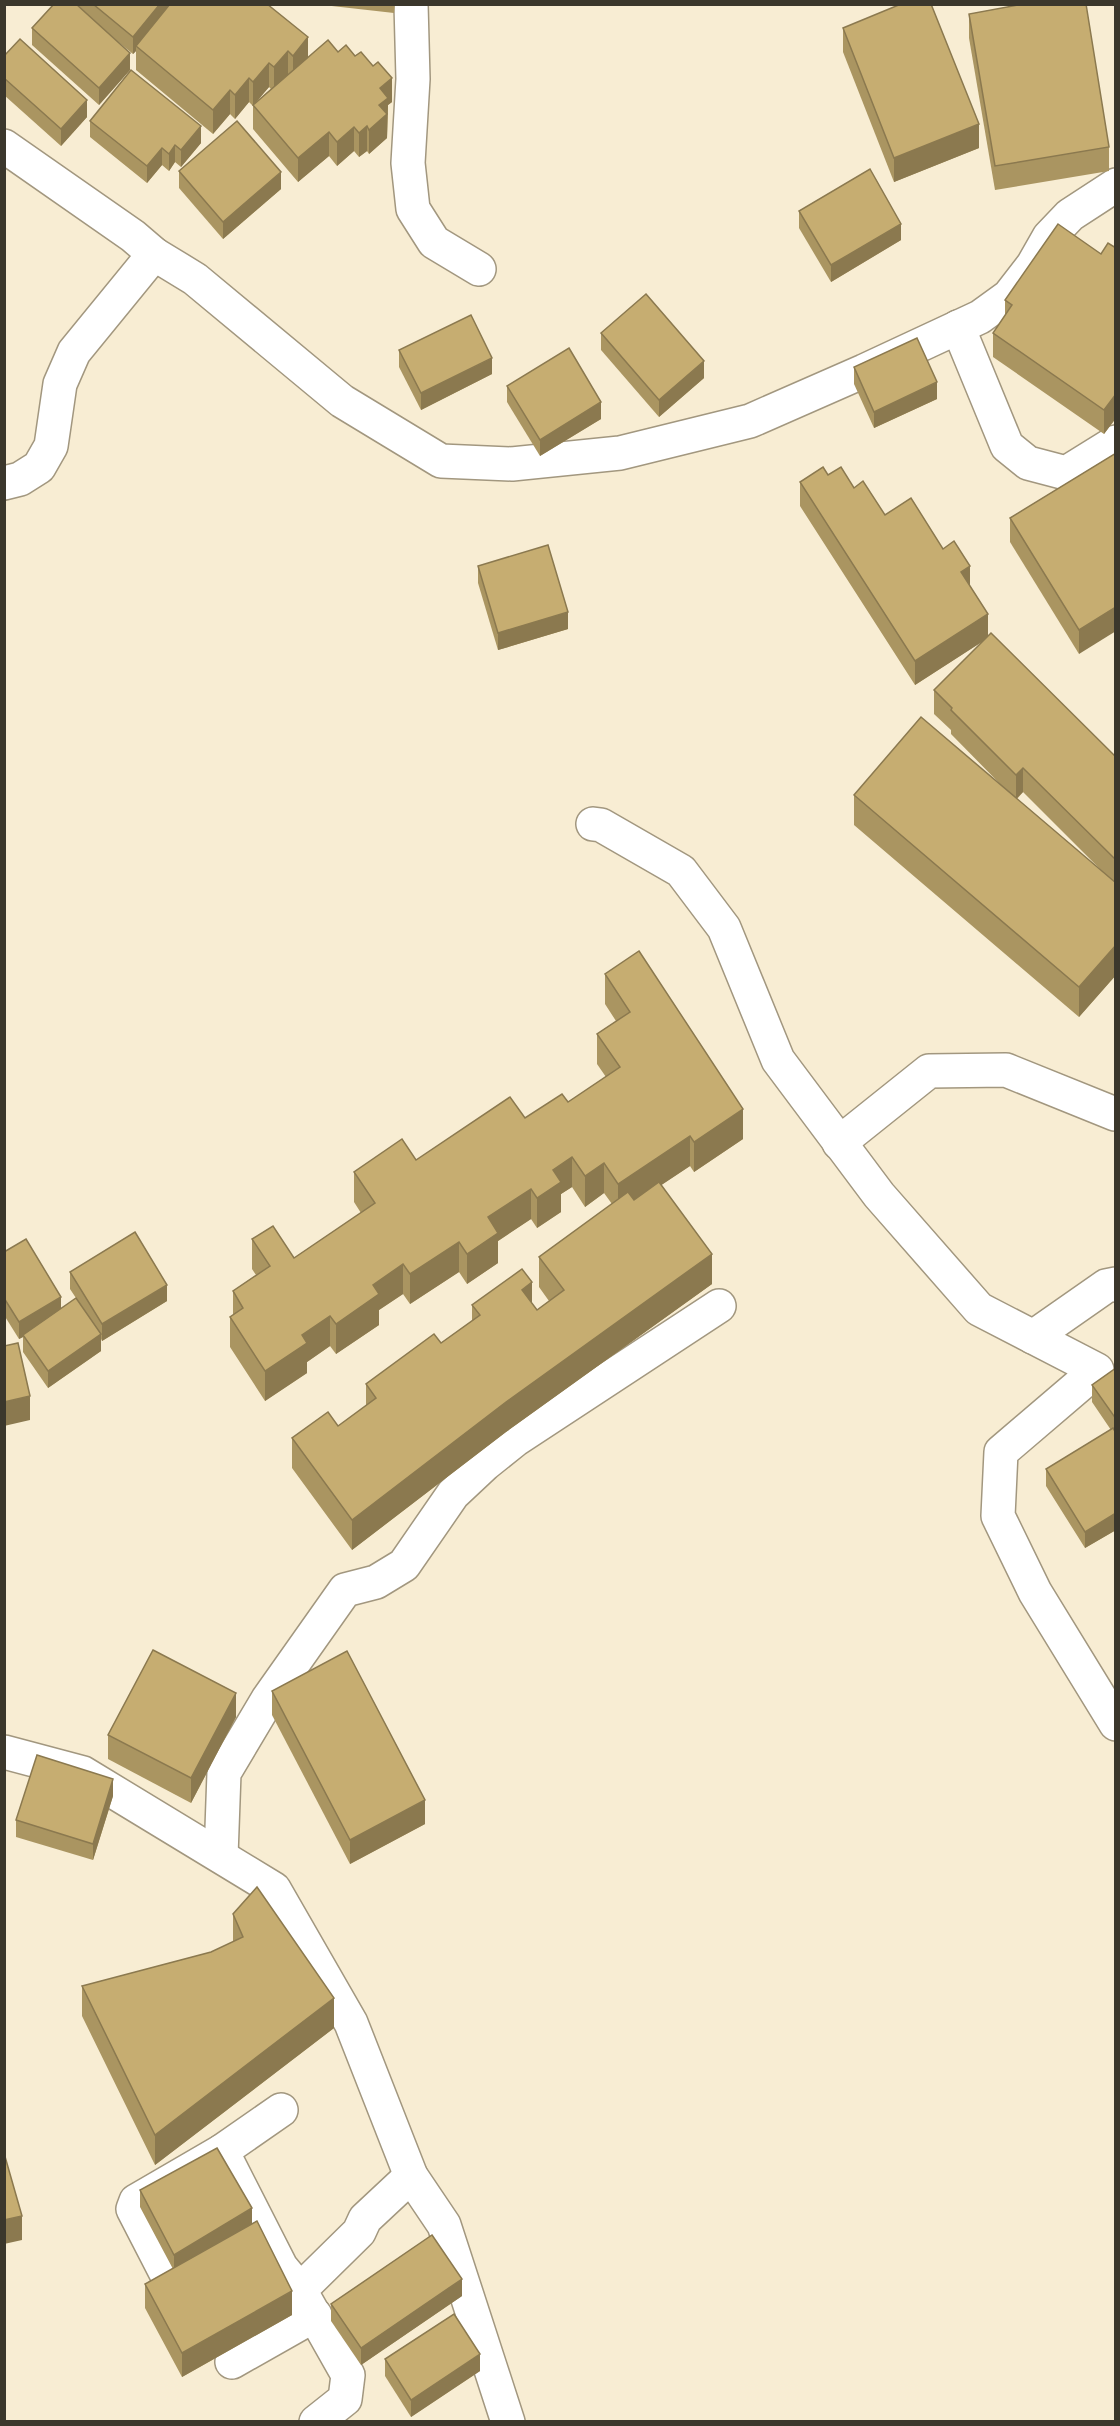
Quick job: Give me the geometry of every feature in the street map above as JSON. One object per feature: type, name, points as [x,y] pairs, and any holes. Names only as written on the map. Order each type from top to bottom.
[{"type":"street","points":[[411,4],[413,79],[408,163],[413,209],[434,242],[478,269]]},
{"type":"street","points":[[4,146],[133,236],[154,254],[195,279],[342,401],[441,461],[512,464],[620,453],[750,421],[855,375],[980,317],[1009,296],[1033,265],[1049,237],[1070,215],[1116,185]]},
{"type":"street","points":[[4,483],[20,479],[39,467],[51,446],[60,384],[74,352],[154,254]]},
{"type":"street","points":[[958,327],[1007,447],[1028,463],[1066,473],[1116,442]]},
{"type":"street","points":[[594,824],[601,825],[681,870],[724,928],[778,1060],[879,1195],[979,1309],[1097,1370],[1001,1452],[998,1516],[1035,1592],[1116,1724]]},
{"type":"street","points":[[839,1143],[929,1071],[1006,1070],[1115,1114]]},
{"type":"street","points":[[1033,1337],[1106,1286],[1116,1284]]},
{"type":"street","points":[[221,1856],[225,1773],[268,1699],[345,1590],[376,1582],[404,1565],[453,1494],[515,1440],[719,1306]]},
{"type":"street","points":[[4,1752],[82,1773],[274,1889],[351,2023],[411,2176],[444,2225],[508,2421]]},
{"type":"street","points":[[262,2231],[177,2279],[166,2275],[133,2209],[136,2201],[222,2151],[281,2110]]},
{"type":"street","points":[[222,2151],[281,2267],[307,2303],[348,2375],[345,2399],[316,2421]]},
{"type":"street","points":[[232,2362],[307,2303],[359,2232],[365,2219],[411,2176]]},
{"type":"building","points":[[54,4],[76,4],[130,53],[99,88],[32,28]]},
{"type":"building","points":[[93,4],[160,4],[133,37]]},
{"type":"building","points":[[170,4],[267,4],[308,37],[293,56],[288,51],[274,67],[269,63],[253,82],[249,78],[235,95],[230,90],[213,110],[136,46]]},
{"type":"building","points":[[901,4],[931,4],[979,124],[894,158],[843,28]]},
{"type":"building","points":[[1024,4],[1086,4],[1109,147],[995,166],[969,14]]},
{"type":"building","points":[[20,39],[87,100],[61,129],[4,78],[4,56]]},
{"type":"building","points":[[328,40],[338,52],[346,45],[355,56],[361,52],[373,66],[378,62],[392,78],[380,88],[388,98],[379,105],[387,114],[369,130],[367,126],[359,133],[354,127],[337,142],[329,132],[298,158],[253,105]]},
{"type":"building","points":[[131,70],[201,126],[181,150],[175,145],[169,154],[162,148],[147,166],[90,121]]},
{"type":"building","points":[[237,121],[281,172],[223,222],[179,171]]},
{"type":"building","points":[[870,169],[901,224],[831,265],[799,211]]},
{"type":"building","points":[[1058,224],[1101,254],[1108,243],[1116,248],[1116,394],[1104,410],[993,333],[1012,305],[1005,300]]},
{"type":"building","points":[[646,294],[704,361],[659,400],[601,333]]},
{"type":"building","points":[[471,315],[492,358],[421,393],[399,350]]},
{"type":"building","points":[[917,338],[937,382],[874,412],[854,367]]},
{"type":"building","points":[[569,348],[601,402],[540,440],[507,386]]},
{"type":"building","points":[[1116,453],[1116,607],[1079,630],[1010,518]]},
{"type":"building","points":[[823,467],[828,475],[841,467],[854,488],[863,481],[885,515],[911,498],[943,549],[954,541],[970,566],[961,572],[988,614],[915,661],[800,482]]},
{"type":"building","points":[[548,545],[568,612],[498,633],[478,566]]},
{"type":"building","points":[[991,633],[1116,757],[1116,860],[1023,768],[1016,775],[934,690]]},
{"type":"building","points":[[921,717],[1116,883],[1116,945],[1079,987],[854,795]]},
{"type":"building","points":[[639,951],[743,1109],[694,1142],[690,1136],[618,1184],[604,1163],[585,1176],[572,1157],[553,1170],[561,1182],[537,1198],[531,1189],[488,1217],[498,1233],[467,1254],[459,1242],[410,1274],[403,1264],[373,1285],[379,1294],[336,1324],[330,1316],[302,1335],[307,1343],[265,1371],[230,1317],[243,1308],[233,1291],[270,1266],[252,1239],[273,1226],[294,1258],[375,1203],[354,1172],[402,1139],[416,1160],[510,1097],[525,1118],[562,1094],[568,1102],[620,1067],[597,1034],[630,1012],[605,974]]},
{"type":"building","points":[[659,1182],[712,1254],[506,1402],[352,1520],[292,1438],[328,1412],[338,1426],[376,1398],[366,1384],[434,1334],[441,1343],[480,1315],[472,1305],[522,1269],[532,1282],[522,1290],[537,1310],[564,1290],[539,1257],[628,1192],[634,1200]]},
{"type":"building","points":[[135,1232],[167,1285],[102,1324],[70,1272]]},
{"type":"building","points":[[26,1239],[61,1297],[19,1322],[4,1298],[4,1252]]},
{"type":"building","points":[[76,1298],[101,1334],[48,1371],[23,1335]]},
{"type":"building","points":[[18,1343],[30,1396],[4,1402],[4,1346]]},
{"type":"building","points":[[1116,1368],[1116,1419],[1092,1385]]},
{"type":"building","points":[[1113,1428],[1116,1433],[1116,1513],[1085,1532],[1046,1469]]},
{"type":"building","points":[[153,1650],[236,1693],[191,1778],[108,1735]]},
{"type":"building","points":[[347,1651],[425,1800],[350,1840],[272,1691]]},
{"type":"building","points":[[37,1755],[113,1779],[93,1844],[16,1820]]},
{"type":"building","points":[[257,1887],[334,1998],[155,2135],[82,1986],[211,1952],[243,1937],[233,1914]]},
{"type":"building","points":[[217,2148],[252,2208],[174,2255],[140,2190]]},
{"type":"building","points":[[4,2153],[22,2216],[4,2220]]},
{"type":"building","points":[[257,2221],[292,2291],[182,2353],[145,2284]]},
{"type":"building","points":[[432,2235],[462,2279],[361,2348],[331,2304]]},
{"type":"building","points":[[454,2314],[480,2354],[411,2400],[385,2359]]}]
